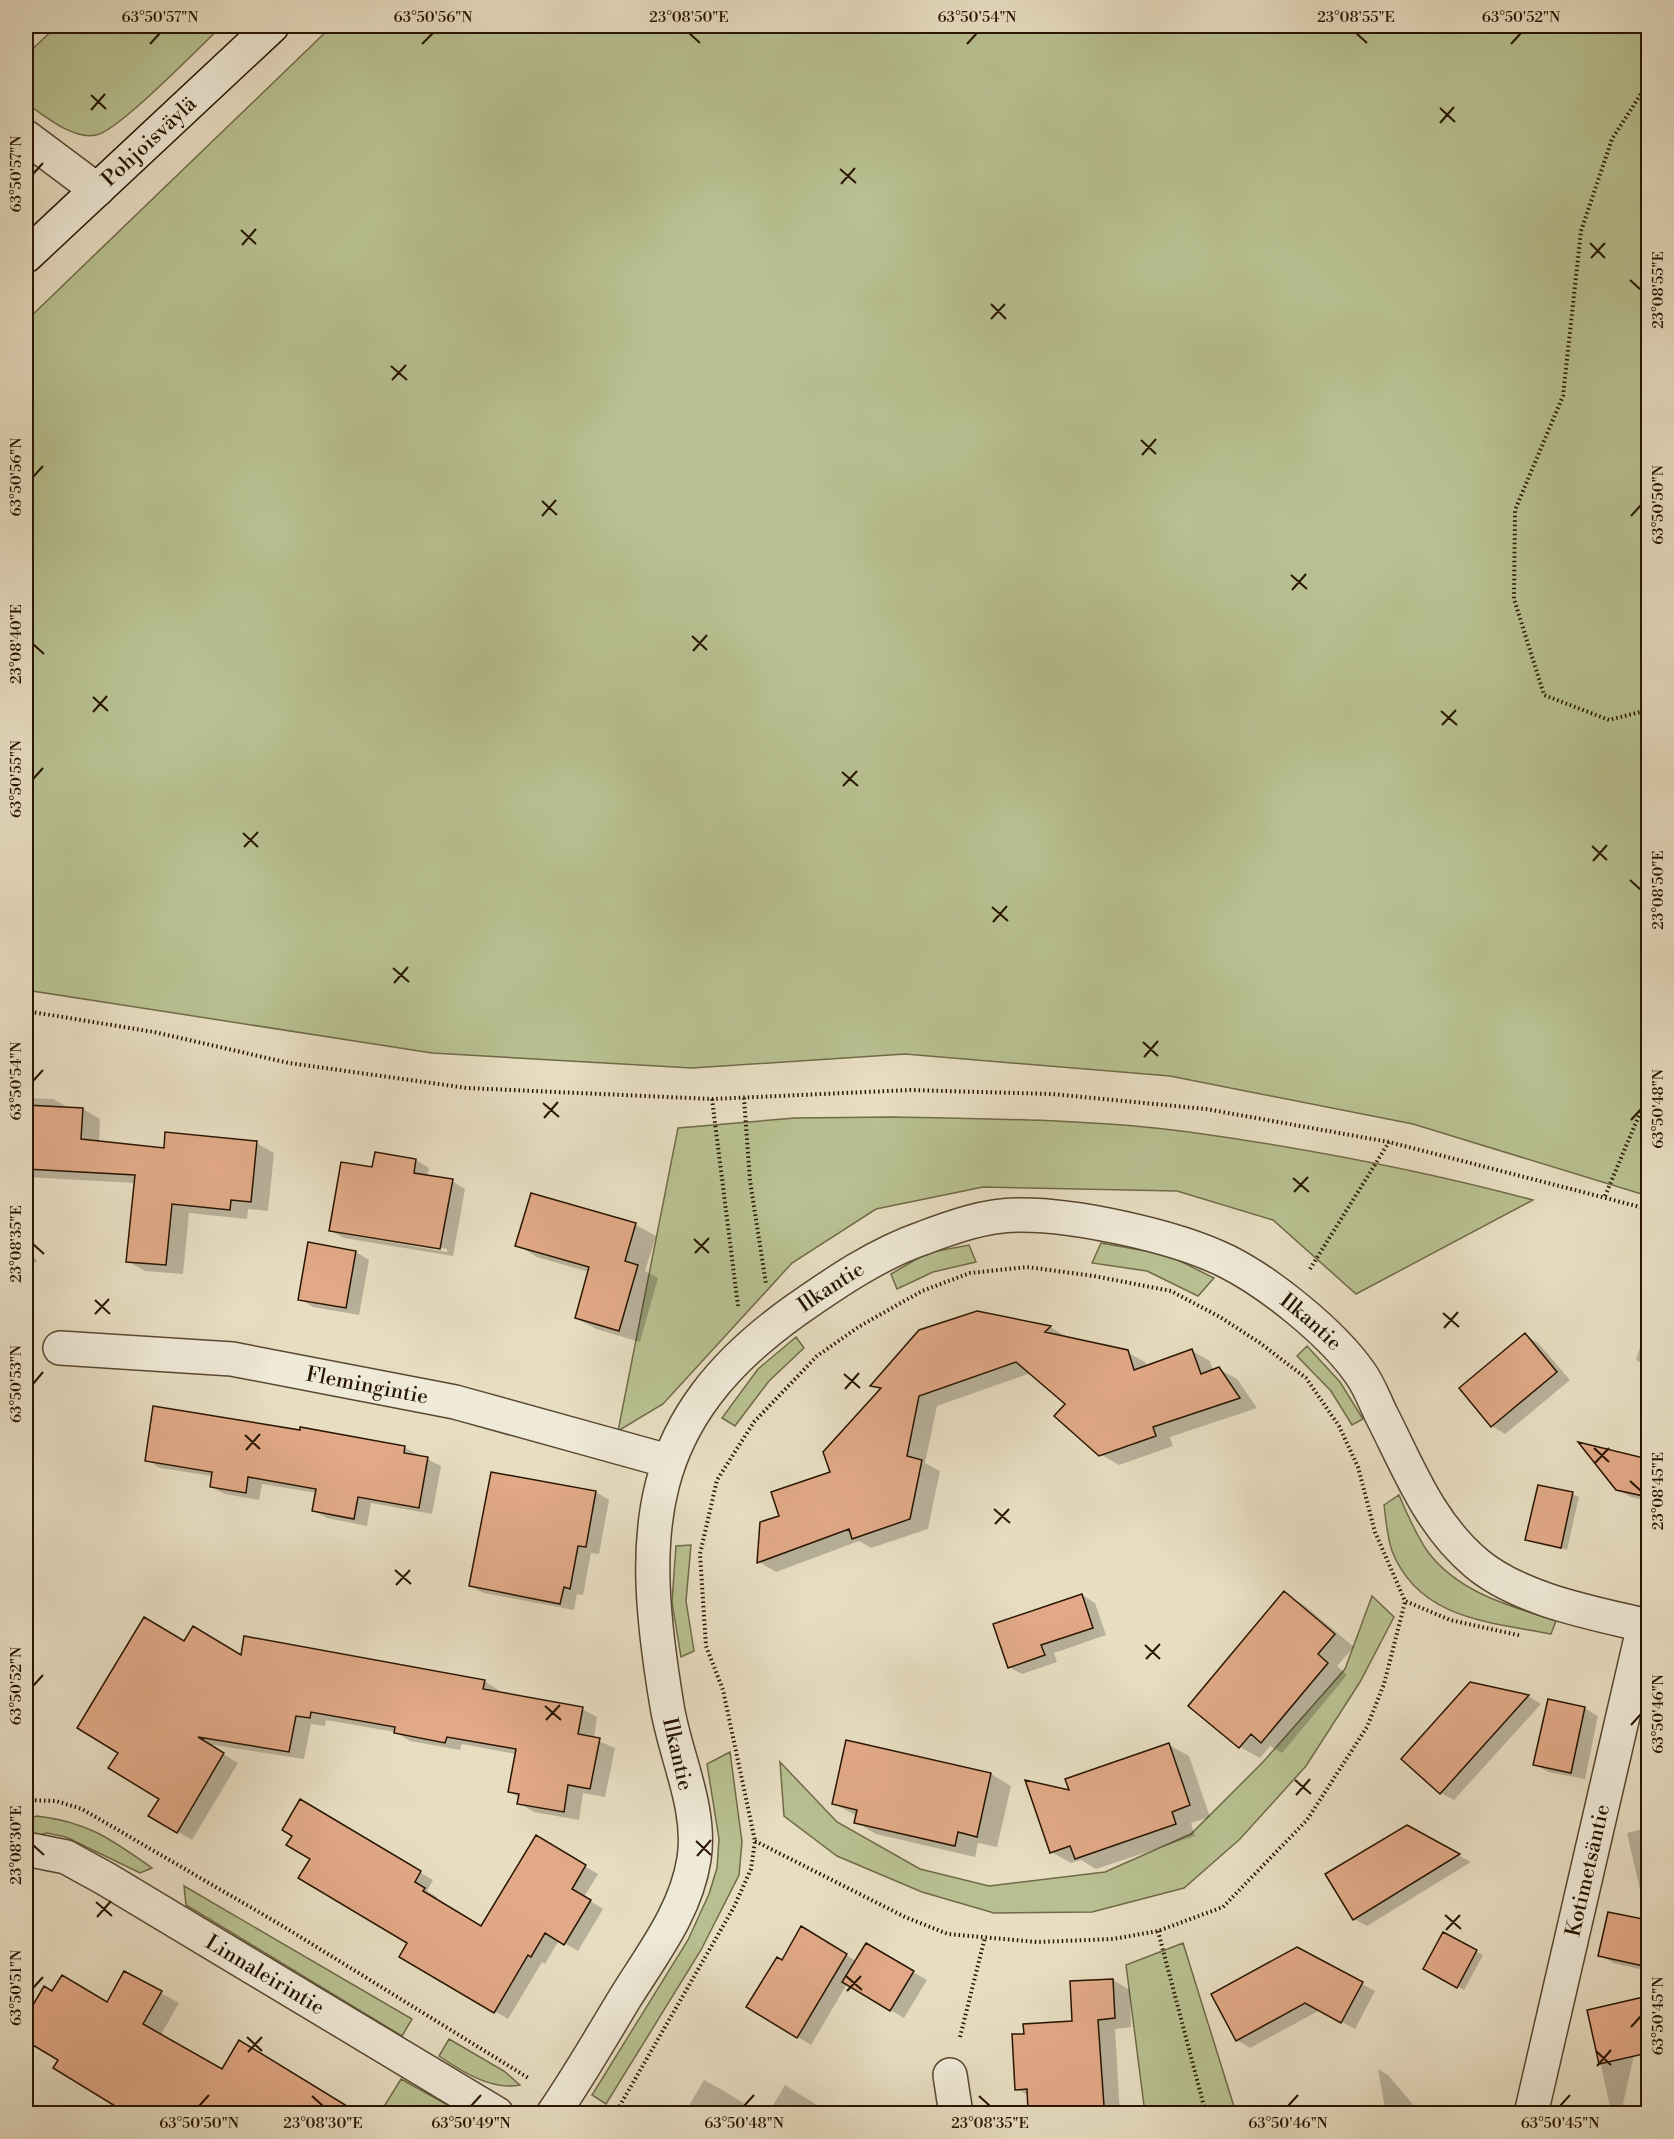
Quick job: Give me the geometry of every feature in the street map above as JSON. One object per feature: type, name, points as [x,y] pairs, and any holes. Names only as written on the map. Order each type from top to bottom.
[{"type":"street","name":"Pohjoisväylä","points":[[26,256],[272,26]]},
{"type":"street","points":[[26,137],[97,190]]},
{"type":"street","name":"Ilkantie","points":[[558,2106],[682,1905],[694,1859],[696,1830],[668,1710],[653,1598],[652,1539],[668,1461],[693,1412],[743,1352],[773,1326],[843,1276],[905,1244],[959,1225],[1015,1215],[1084,1221],[1191,1246],[1229,1263],[1289,1302],[1325,1333],[1361,1373],[1415,1486],[1435,1519],[1478,1565],[1514,1587],[1586,1611],[1646,1625]]},
{"type":"street","name":"Flemingintie","points":[[60,1348],[232,1359],[455,1402],[668,1461]]},
{"type":"street","name":"Kotimetsäntie","points":[[1531,2114],[1646,1625]]},
{"type":"street","name":"Linnaleirintie","points":[[26,1849],[66,1857],[106,1879],[497,2114]]},
{"type":"street","points":[[950,2075],[956,2114]]},
{"type":"path","points":[[26,35],[35,26]]},
{"type":"path","points":[[1648,83],[1612,139],[1581,231],[1563,396],[1515,510],[1514,599],[1544,694],[1609,720],[1648,710]]},
{"type":"path","points":[[26,1011],[154,1032],[289,1063],[467,1089],[712,1099],[910,1090],[1052,1094],[1206,1108],[1389,1142],[1605,1196],[1648,1209]]},
{"type":"path","points":[[1605,1196],[1648,1094]]},
{"type":"path","points":[[744,1098],[750,1181],[773,1326]]},
{"type":"path","points":[[712,1099],[743,1352]]},
{"type":"path","points":[[1260,1343],[1289,1302],[1389,1142]]},
{"type":"path","points":[[615,2114],[734,1907],[751,1869],[756,1841],[723,1690],[706,1646],[700,1554],[717,1480],[754,1422],[817,1356],[860,1326],[922,1291],[970,1274],[1027,1267],[1094,1276],[1171,1291],[1221,1317],[1306,1378],[1339,1426],[1358,1467],[1375,1532],[1405,1601],[1384,1684],[1367,1727],[1308,1820],[1223,1907],[1158,1931],[1113,1939],[1037,1942],[948,1934],[905,1917],[756,1841]]},
{"type":"path","points":[[1405,1601],[1450,1620],[1531,1638]]},
{"type":"path","points":[[26,1800],[56,1801],[82,1809],[281,1925],[558,2106]]},
{"type":"path","points":[[1158,1931],[1206,2114]]},
{"type":"path","points":[[950,2075],[985,1936]]},
{"type":"green space","points":[[57,26],[222,26],[122,119],[107,130],[87,136],[68,130],[26,103],[26,55]]},
{"type":"green space","points":[[332,26],[1648,26],[1648,1196],[1413,1124],[1170,1076],[905,1054],[692,1068],[432,1053],[26,990],[26,321]]},
{"type":"green space","points":[[893,1117],[1078,1122],[1189,1132],[1362,1161],[1533,1200],[1356,1294],[1273,1220],[1177,1191],[983,1187],[876,1209],[792,1263],[663,1404],[618,1431],[678,1128],[795,1118]]},
{"type":"green space","points":[[1101,1243],[1168,1255],[1214,1278],[1198,1296],[1147,1271],[1092,1263]]},
{"type":"green space","points":[[969,1245],[976,1262],[933,1272],[897,1289],[891,1274],[927,1253]]},
{"type":"green space","points":[[796,1337],[804,1348],[769,1381],[735,1426],[722,1418],[758,1369]]},
{"type":"green space","points":[[1307,1346],[1340,1382],[1363,1419],[1352,1425],[1331,1391],[1297,1356]]},
{"type":"green space","points":[[1399,1495],[1420,1539],[1441,1566],[1470,1588],[1486,1596],[1556,1621],[1551,1634],[1504,1626],[1458,1613],[1438,1604],[1420,1591],[1404,1574],[1389,1540],[1384,1505]]},
{"type":"green space","points":[[691,1545],[686,1601],[694,1651],[681,1657],[672,1602],[676,1546]]},
{"type":"green space","points":[[1372,1596],[1394,1617],[1360,1682],[1306,1766],[1240,1839],[1184,1888],[1092,1912],[994,1913],[922,1892],[837,1856],[784,1816],[780,1762],[837,1822],[920,1869],[989,1886],[1105,1872],[1191,1834],[1263,1762],[1345,1669]]},
{"type":"green space","points":[[730,1752],[742,1842],[739,1875],[701,1950],[606,2104],[592,2095],[688,1940],[709,1894],[717,1868],[719,1839],[707,1764]]},
{"type":"green space","points":[[37,1816],[85,1827],[111,1840],[152,1868],[140,1873],[66,1837],[47,1833],[26,1838],[26,1819]]},
{"type":"green space","points":[[184,1886],[412,2019],[402,2036],[186,1905]]},
{"type":"green space","points":[[1183,1943],[1236,2113],[1145,2113],[1126,1965]]},
{"type":"green space","points":[[449,2039],[504,2071],[520,2085],[509,2086],[488,2082],[448,2062],[439,2056]]},
{"type":"green space","points":[[401,2079],[462,2113],[380,2113]]},
{"type":"building","points":[[26,1105],[83,1108],[81,1139],[164,1148],[165,1132],[257,1141],[251,1202],[231,1200],[230,1210],[172,1204],[166,1265],[126,1262],[135,1175],[26,1169]]},
{"type":"building","points":[[375,1152],[416,1159],[414,1173],[453,1179],[440,1249],[329,1231],[341,1162],[372,1167]]},
{"type":"building","points":[[531,1193],[636,1223],[625,1261],[638,1265],[619,1331],[575,1318],[589,1267],[515,1246]]},
{"type":"building","points":[[308,1242],[356,1251],[346,1308],[298,1300]]},
{"type":"building","points":[[977,1311],[1051,1326],[1045,1332],[1128,1350],[1134,1370],[1192,1349],[1201,1374],[1219,1367],[1240,1398],[1153,1427],[1156,1436],[1099,1456],[1054,1416],[1065,1404],[1016,1362],[919,1396],[907,1456],[922,1460],[910,1519],[852,1539],[849,1529],[757,1563],[760,1522],[779,1516],[771,1492],[830,1472],[823,1452],[881,1388],[870,1386],[919,1330]]},
{"type":"building","points":[[1525,1333],[1557,1372],[1491,1427],[1459,1388]]},
{"type":"building","points":[[153,1406],[300,1430],[300,1427],[405,1446],[404,1453],[428,1457],[419,1508],[358,1497],[354,1519],[312,1511],[316,1489],[248,1477],[246,1493],[210,1487],[212,1472],[145,1461]]},
{"type":"building","points":[[1578,1442],[1648,1459],[1648,1497],[1616,1490]]},
{"type":"building","points":[[491,1472],[596,1491],[586,1547],[578,1546],[570,1589],[564,1587],[560,1604],[469,1586]]},
{"type":"building","points":[[1538,1485],[1573,1492],[1561,1548],[1525,1540]]},
{"type":"building","points":[[1284,1591],[1335,1634],[1318,1654],[1328,1663],[1261,1743],[1251,1734],[1239,1748],[1188,1706]]},
{"type":"building","points":[[1082,1594],[1093,1628],[1041,1645],[1045,1655],[1008,1668],[993,1624]]},
{"type":"building","points":[[144,1617],[184,1641],[193,1626],[241,1655],[244,1636],[485,1680],[483,1689],[583,1707],[578,1734],[600,1738],[590,1789],[568,1785],[564,1812],[517,1804],[519,1794],[508,1792],[516,1749],[447,1737],[445,1743],[394,1733],[395,1727],[311,1712],[310,1718],[296,1716],[289,1752],[198,1737],[224,1753],[177,1833],[148,1816],[159,1799],[108,1768],[118,1753],[77,1728]]},
{"type":"building","points":[[1470,1682],[1529,1695],[1440,1794],[1401,1759]]},
{"type":"building","points":[[1548,1699],[1585,1707],[1571,1773],[1533,1765]]},
{"type":"building","points":[[846,1740],[991,1773],[977,1837],[958,1832],[955,1846],[854,1823],[857,1810],[832,1804]]},
{"type":"building","points":[[1169,1743],[1190,1805],[1172,1812],[1176,1824],[1075,1859],[1070,1846],[1050,1853],[1025,1780],[1069,1790],[1065,1779]]},
{"type":"building","points":[[300,1799],[421,1871],[415,1882],[425,1888],[423,1891],[481,1926],[536,1835],[586,1865],[572,1889],[591,1900],[564,1945],[545,1933],[531,1957],[528,1955],[494,2013],[399,1957],[407,1943],[298,1878],[310,1859],[286,1845],[292,1836],[282,1830]]},
{"type":"building","points":[[1407,1825],[1460,1854],[1353,1920],[1325,1874]]},
{"type":"building","points":[[1608,1912],[1648,1920],[1648,1967],[1598,1956]]},
{"type":"building","points":[[801,1926],[847,1954],[797,2038],[746,2007],[777,1957],[782,1960]]},
{"type":"building","points":[[1443,1932],[1477,1950],[1457,1988],[1423,1969]]},
{"type":"building","points":[[866,1943],[914,1971],[890,2011],[842,1982]]},
{"type":"building","points":[[1297,1947],[1363,1982],[1341,2023],[1305,2003],[1236,2041],[1211,1994]]},
{"type":"building","points":[[124,1971],[162,1991],[143,2024],[222,2069],[239,2040],[360,2114],[128,2114],[53,2068],[58,2060],[26,2041],[26,2017],[44,1986],[52,1991],[62,1975],[107,2002]]},
{"type":"building","points":[[1113,1979],[1115,2018],[1098,2020],[1104,2106],[1028,2111],[1027,2089],[1015,2090],[1012,2034],[1024,2034],[1023,2024],[1072,2021],[1070,1981]]},
{"type":"building","points":[[1648,1996],[1648,2053],[1599,2064],[1587,2010]]}]
